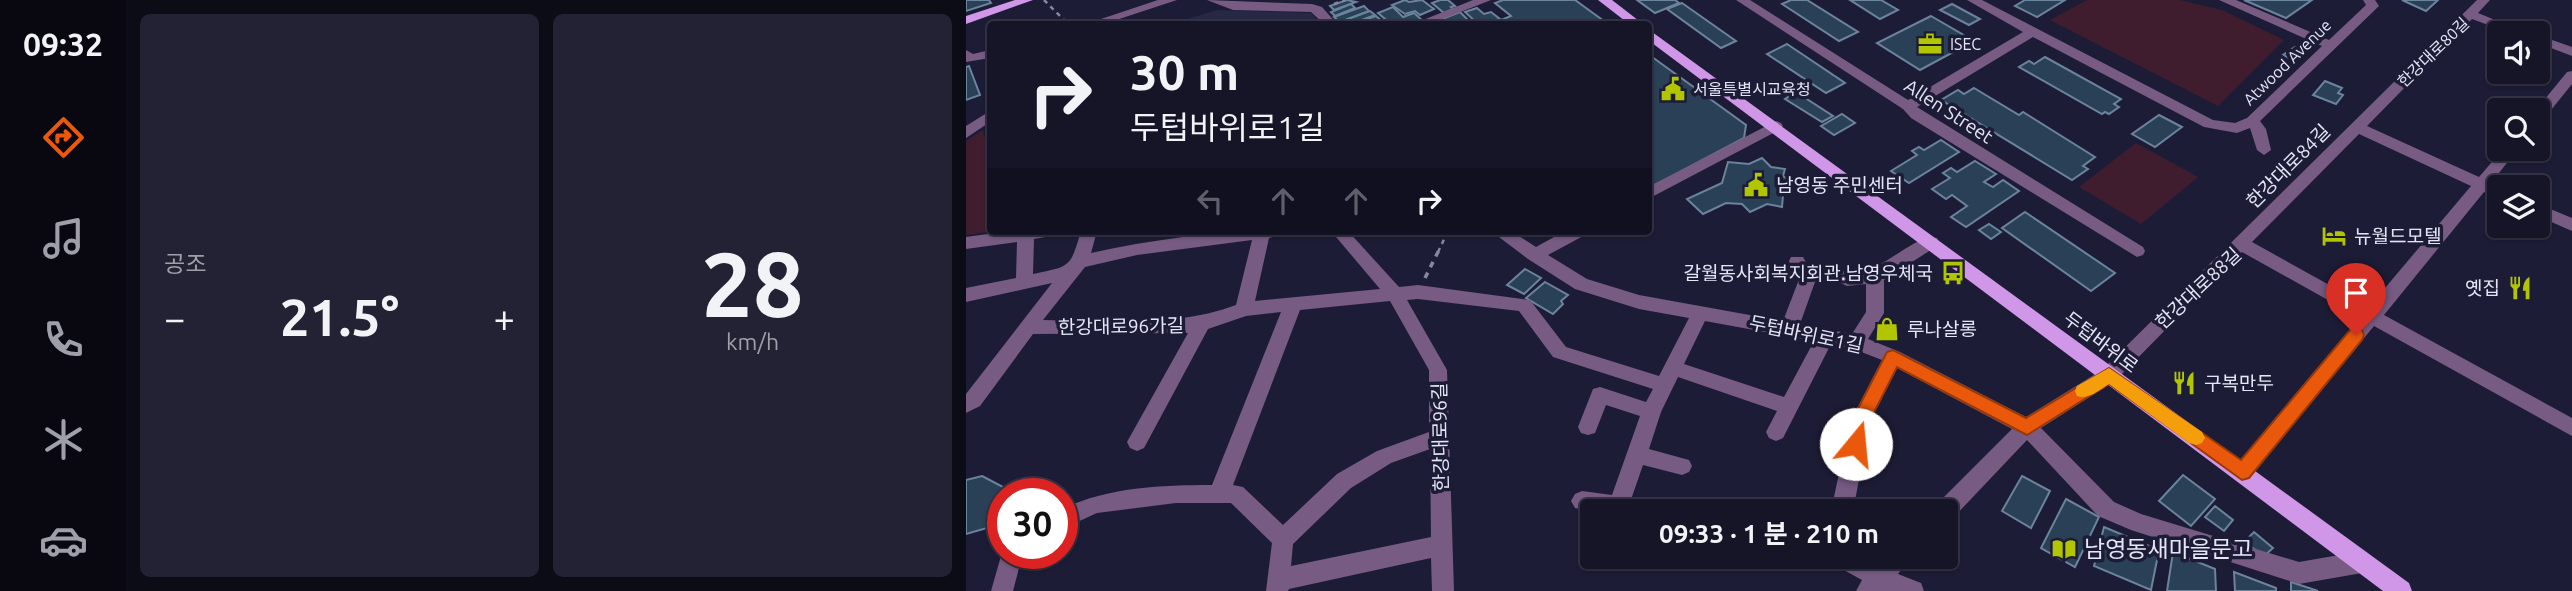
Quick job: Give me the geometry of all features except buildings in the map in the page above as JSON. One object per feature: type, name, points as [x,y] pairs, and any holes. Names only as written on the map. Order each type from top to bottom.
[{"type":"main road","points":[[966,20],[1027,0]]},
{"type":"main road","points":[[1604,0],[1633,21]]},
{"type":"main road","name":"두텁바위로","points":[[1652,36],[2242,472],[2391,587]]},
{"type":"street","points":[[1103,21],[1171,0]]},
{"type":"street","points":[[1213,0],[1233,6],[1321,5],[1329,21]]},
{"type":"street","points":[[1425,21],[1461,3],[1485,0]]},
{"type":"street","name":"Allen Street","points":[[1742,0],[1908,106],[1916,115],[2137,251]]},
{"type":"street","points":[[1973,0],[2209,124],[2237,128],[2252,121],[2259,130],[2264,150]]},
{"type":"street","points":[[2225,0],[2328,44]]},
{"type":"street","name":"Atwood Avenue","points":[[2252,121],[2302,74],[2328,44],[2374,6],[2369,0]]},
{"type":"street","points":[[2470,14],[2484,0]]},
{"type":"street","name":"한강대로80길","points":[[2357,127],[2470,14],[2489,21]]},
{"type":"street","points":[[1908,106],[2032,32]]},
{"type":"street","points":[[2550,44],[2572,52]]},
{"type":"street","points":[[966,54],[970,59],[987,55]]},
{"type":"street","points":[[2550,102],[2572,75]]},
{"type":"street","points":[[966,133],[987,117]]},
{"type":"street","points":[[1652,192],[1776,126]]},
{"type":"street","name":"한강대로84길","points":[[2241,243],[2357,127],[2487,188]]},
{"type":"street","points":[[2242,472],[2501,161]]},
{"type":"street","points":[[2550,215],[2572,225]]},
{"type":"street","points":[[966,243],[1026,235],[1024,284]]},
{"type":"street","points":[[966,405],[973,400],[1075,268],[1087,248],[1089,235]]},
{"type":"street","points":[[966,295],[1024,284],[1137,249],[1246,235]]},
{"type":"street","points":[[1244,309],[1268,235]]},
{"type":"street","name":"한강대로96길","points":[[1343,235],[1396,296],[1438,370],[1443,591]]},
{"type":"street","name":"두텁바위로1길","points":[[1505,235],[1581,284],[1639,302],[1856,342],[1893,357],[2027,427],[2106,509],[2139,523],[2299,573],[2362,562]]},
{"type":"street","points":[[1534,255],[1572,235]]},
{"type":"street","points":[[1805,279],[1827,269],[1847,280],[1875,277],[1931,242]]},
{"type":"street","name":"한강대로88길","points":[[1957,499],[2027,427],[2109,374],[2241,243],[2572,428]]},
{"type":"street","points":[[1789,329],[1805,279],[1797,261]]},
{"type":"street","points":[[1856,342],[1875,313],[1875,277]]},
{"type":"street","name":"한강대로96가길","points":[[1030,327],[1176,328],[1202,324],[1244,309],[1418,292],[1524,305],[1560,352],[1669,376],[1789,407]]},
{"type":"street","points":[[1219,494],[1293,305]]},
{"type":"street","points":[[1621,499],[1651,412],[1700,313]]},
{"type":"street","points":[[1137,442],[1202,324]]},
{"type":"street","points":[[1776,432],[1826,336]]},
{"type":"street","points":[[1844,499],[1860,422],[1893,357]]},
{"type":"street","points":[[1588,427],[1600,394],[1651,412]]},
{"type":"street","points":[[1440,437],[1384,457],[1344,481],[1283,539],[1278,585],[1443,545]]},
{"type":"street","points":[[1637,454],[1682,466]]},
{"type":"street","points":[[1078,512],[1095,504],[1176,494],[1236,494],[1283,539]]},
{"type":"street","points":[[1002,591],[1008,569]]},
{"type":"street","points":[[1855,569],[1873,584],[1913,591]]},
{"type":"street","points":[[1873,584],[1887,569]]},
{"type":"path","points":[[1044,0],[1065,21]]},
{"type":"path","points":[[1418,292],[1446,235]]},
{"type":"shaded area","points":[[2087,0],[2180,0],[2222,10],[2284,40],[2218,106],[2050,20]]},
{"type":"shaded area","points":[[1217,10],[1311,13],[1318,21],[1181,21]]},
{"type":"shaded area","points":[[983,130],[987,148],[987,232],[966,235],[966,141]]},
{"type":"shaded area","points":[[2136,143],[2198,177],[2141,224],[2079,187]]},
{"type":"slow traffic","points":[[2084,391],[2109,374],[2196,438]]},
{"type":"place","name":"ISEC","points":[[1930,44]]},
{"type":"place","name":"서울특별시교육청","points":[[1673,89]]},
{"type":"place","name":"남영동 주민센터","points":[[1756,185]]},
{"type":"place","name":"뉴월드모텔","points":[[2334,236]]},
{"type":"place","name":"갈월동사회복지회관.남영우체국","points":[[1953,273]]},
{"type":"place","name":"옛집","points":[[2520,288]]},
{"type":"place","name":"루나살롱","points":[[1887,329]]},
{"type":"place","name":"구복만두","points":[[2184,383]]},
{"type":"place","name":"남영동새마을문고","points":[[2064,549]]},
{"type":"route","points":[[1856,444],[1860,422],[1893,357],[2027,427],[2109,374],[2242,472],[2356,335]]}]
